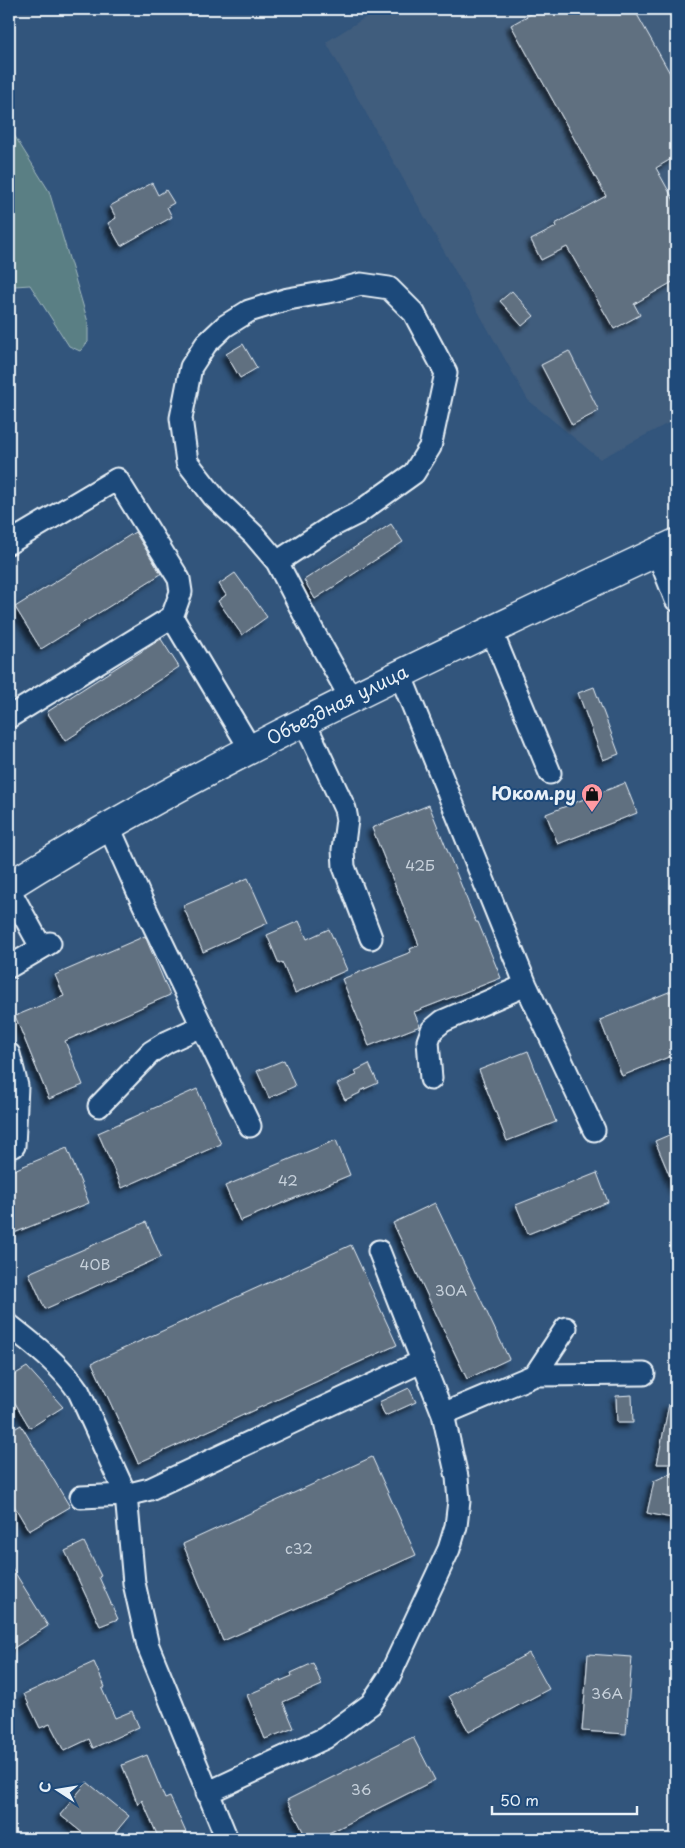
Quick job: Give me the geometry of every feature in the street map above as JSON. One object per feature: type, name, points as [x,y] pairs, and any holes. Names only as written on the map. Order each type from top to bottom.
[{"type":"main road","name":"Объездная улица","points":[[9,888],[67,850],[251,750],[400,674],[666,548]]},
{"type":"street","points":[[277,562],[332,526],[358,513],[414,473],[430,447],[446,373],[414,313],[389,288],[361,284],[288,299],[249,311],[226,326],[206,344],[191,367],[181,418],[187,462],[214,497],[254,535],[277,562],[351,699]]},
{"type":"street","points":[[9,543],[117,479],[179,579],[181,592],[172,616],[9,717]]},
{"type":"street","points":[[666,548],[676,600]]},
{"type":"street","points":[[172,616],[251,750]]},
{"type":"street","points":[[491,630],[550,773]]},
{"type":"street","points":[[400,674],[526,985],[594,1130]]},
{"type":"street","points":[[305,723],[345,809],[347,820],[343,850],[344,867],[371,938]]},
{"type":"street","points":[[109,827],[136,904],[202,1026],[250,1126]]},
{"type":"street","points":[[9,888],[45,945],[9,967]]},
{"type":"street","points":[[431,1079],[428,1041],[432,1030],[443,1021],[526,985]]},
{"type":"street","points":[[100,1106],[151,1052],[167,1042],[202,1026]]},
{"type":"street","points":[[9,1054],[17,1086],[14,1146]]},
{"type":"street","points":[[207,1793],[325,1738],[372,1704],[380,1692],[449,1550],[456,1526],[459,1501],[457,1477],[443,1414],[379,1251]]},
{"type":"street","points":[[9,1325],[61,1368],[72,1381],[79,1392],[126,1495],[134,1583],[148,1646],[207,1793],[228,1839]]},
{"type":"street","points":[[535,1375],[566,1328]]},
{"type":"street","points":[[81,1497],[126,1495],[150,1490],[423,1361]]},
{"type":"street","points":[[443,1414],[535,1375],[644,1374]]},
{"type":"shaded area","points":[[379,9],[676,9],[676,419],[600,459],[528,400],[326,42]]},
{"type":"green space","points":[[9,127],[49,191],[88,322],[88,342],[80,351],[69,346],[30,285],[15,286],[9,291]]},
{"type":"building","points":[[540,9],[634,9],[676,84],[676,156],[656,168],[676,204],[676,280],[634,304],[640,315],[614,329],[567,247],[541,260],[531,240],[556,227],[555,224],[606,196],[511,25]]},
{"type":"building","points":[[152,183],[158,195],[166,190],[174,203],[167,207],[172,217],[121,246],[108,223],[116,218],[110,206]]},
{"type":"building","points":[[512,291],[534,316],[522,326],[500,301]]},
{"type":"building","points":[[243,344],[257,368],[240,378],[226,354]]},
{"type":"building","points":[[569,351],[599,411],[572,425],[541,365]]},
{"type":"building","points":[[391,524],[403,542],[315,599],[304,580]]},
{"type":"building","points":[[135,532],[161,574],[41,649],[15,607]]},
{"type":"building","points":[[235,573],[267,617],[242,635],[218,601],[226,595],[219,584]]},
{"type":"building","points":[[161,639],[179,667],[65,741],[47,712]]},
{"type":"building","points":[[594,687],[619,754],[603,760],[578,693]]},
{"type":"building","name":"Юком.ру","points":[[625,783],[637,813],[558,844],[546,814]]},
{"type":"building","points":[[429,805],[476,922],[478,922],[501,978],[414,1012],[420,1026],[369,1046],[342,979],[411,952],[410,949],[419,945],[372,828]]},
{"type":"building","points":[[248,878],[268,923],[203,952],[183,906]]},
{"type":"building","points":[[299,921],[307,939],[329,929],[347,970],[295,993],[282,962],[279,964],[267,935]]},
{"type":"building","points":[[145,936],[170,995],[65,1041],[83,1085],[49,1099],[15,1016],[64,996],[55,975]]},
{"type":"building","points":[[676,989],[676,1054],[622,1076],[600,1020]]},
{"type":"building","points":[[528,1051],[556,1122],[507,1141],[479,1070]]},
{"type":"building","points":[[284,1060],[295,1086],[269,1098],[257,1071]]},
{"type":"building","points":[[369,1064],[378,1083],[345,1100],[337,1084],[357,1075],[355,1071]]},
{"type":"building","points":[[197,1089],[221,1144],[122,1188],[98,1133]]},
{"type":"building","points":[[676,1132],[676,1191],[655,1141]]},
{"type":"building","points":[[336,1140],[350,1175],[240,1221],[225,1186]]},
{"type":"building","points":[[67,1148],[89,1203],[9,1235],[9,1172]]},
{"type":"building","points":[[597,1173],[608,1202],[528,1234],[516,1205]]},
{"type":"building","points":[[435,1203],[509,1359],[467,1379],[393,1223]]},
{"type":"building","points":[[146,1222],[161,1257],[45,1309],[29,1273]]},
{"type":"building","points":[[351,1245],[397,1345],[138,1463],[92,1363]]},
{"type":"building","points":[[27,1367],[63,1407],[30,1428],[9,1393],[9,1378]]},
{"type":"building","points":[[409,1388],[416,1402],[385,1416],[379,1402]]},
{"type":"building","points":[[632,1395],[633,1423],[617,1423],[616,1396]]},
{"type":"building","points":[[669,1404],[676,1405],[676,1464],[657,1464]]},
{"type":"building","points":[[21,1425],[70,1507],[29,1531],[9,1497],[9,1432]]},
{"type":"building","points":[[372,1457],[416,1555],[223,1641],[183,1544]]},
{"type":"building","points":[[676,1471],[676,1519],[647,1513],[654,1481]]},
{"type":"building","points":[[84,1542],[101,1576],[99,1577],[118,1619],[100,1626],[65,1551]]},
{"type":"building","points":[[9,1563],[48,1626],[9,1651]]},
{"type":"building","points":[[529,1653],[549,1689],[469,1732],[449,1696]]},
{"type":"building","points":[[588,1654],[632,1657],[626,1734],[582,1731]]},
{"type":"building","points":[[94,1662],[105,1687],[102,1689],[115,1718],[132,1711],[139,1727],[93,1748],[89,1739],[64,1751],[50,1724],[40,1728],[24,1694]]},
{"type":"building","points":[[313,1663],[322,1685],[283,1702],[294,1728],[265,1739],[247,1695],[292,1676],[291,1673]]},
{"type":"building","points":[[413,1737],[435,1780],[317,1839],[307,1839],[287,1800]]},
{"type":"building","points":[[147,1755],[165,1799],[170,1797],[189,1839],[159,1839],[142,1800],[138,1805],[122,1765]]},
{"type":"building","points":[[87,1782],[129,1816],[110,1839],[90,1839],[60,1815]]},
{"type":"place","name":"Юком.ру","points":[[592,813]]}]
